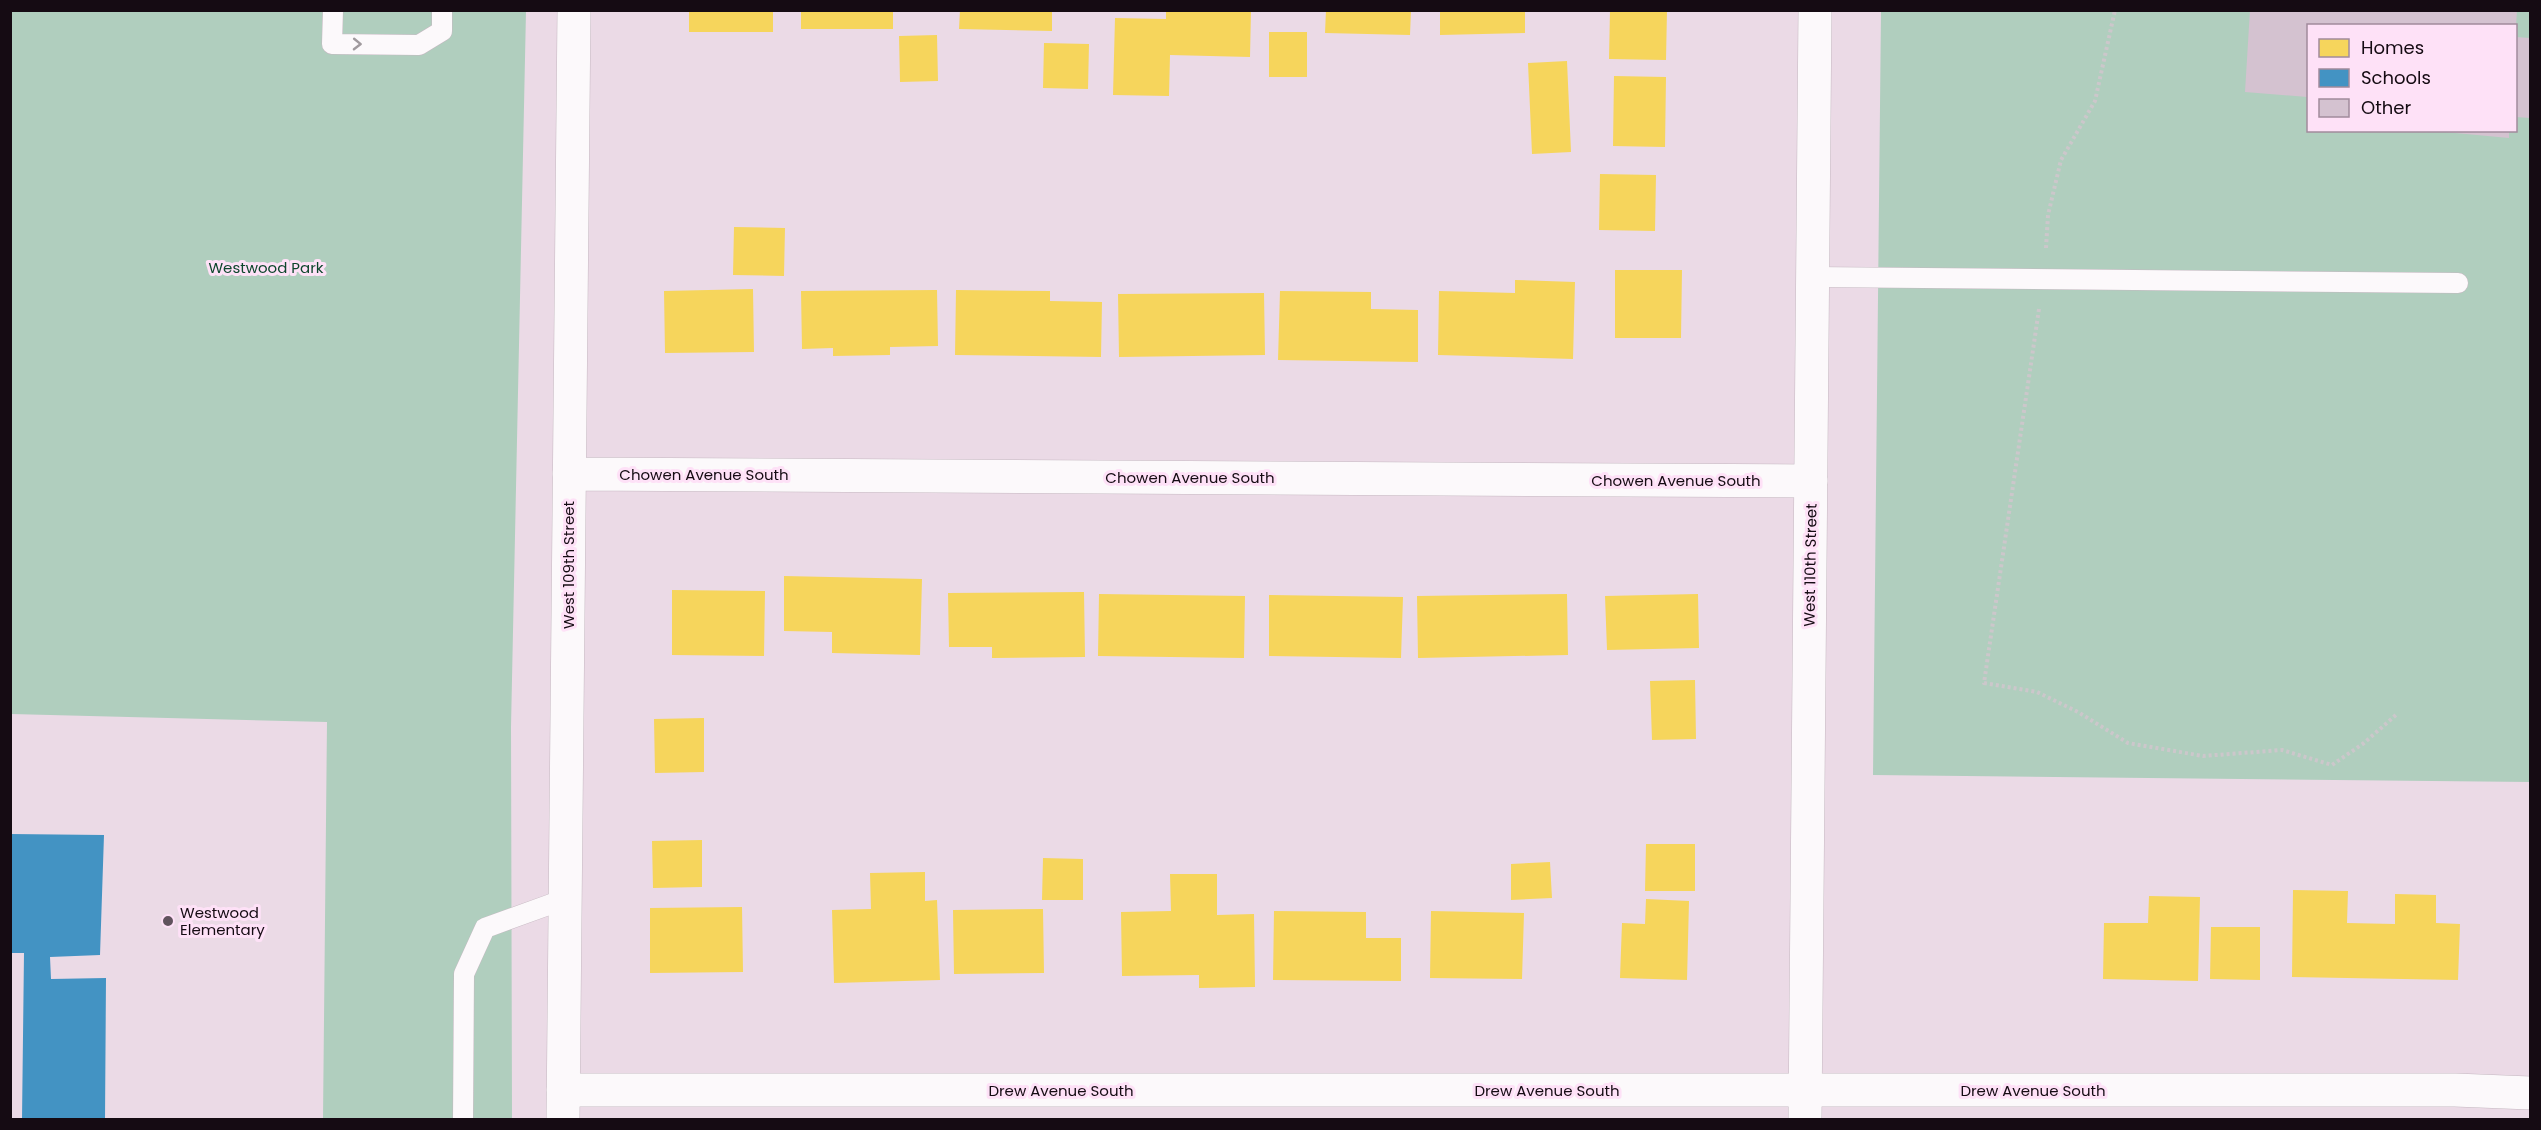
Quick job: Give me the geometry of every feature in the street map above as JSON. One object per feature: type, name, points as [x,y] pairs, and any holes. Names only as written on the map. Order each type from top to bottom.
[{"type":"street","name":"West 109th Street","points":[[563,1105],[574,10]]},
{"type":"street","name":"West 110th Street","points":[[1805,1105],[1815,10]]},
{"type":"street","name":"Chowen Avenue South","points":[[569,474],[1811,481]]},
{"type":"street","name":"Drew Avenue South","points":[[563,1105],[1805,1105],[2456,1090],[2530,1092]]},
{"type":"lane","points":[[333,10],[332,44],[419,45],[442,31],[442,10]]},
{"type":"lane","points":[[1812,277],[2458,283]]},
{"type":"lane","points":[[463,1119],[464,974],[485,928],[566,899]]},
{"type":"path","points":[[2115,10],[2095,101],[2061,160],[2048,215],[2044,279],[1984,683],[2037,692],[2078,712],[2128,743],[2203,756],[2282,750],[2332,765],[2364,743],[2397,714]]},
{"type":"green space","name":"Westwood Park","points":[[11,11],[526,11],[511,727],[512,1119],[323,1119],[327,722],[11,714]]},
{"type":"green space","points":[[1881,11],[2530,11],[2530,782],[1873,775]]},
{"type":"building: Homes","points":[[689,10],[773,10],[773,32],[689,32]]},
{"type":"building: Homes","points":[[801,10],[893,10],[893,29],[801,29]]},
{"type":"building: Homes","points":[[960,10],[1052,10],[1052,31],[959,29]]},
{"type":"building: Homes","points":[[1166,10],[1251,10],[1250,57],[1170,55],[1169,96],[1113,95],[1115,18],[1166,19]]},
{"type":"building: Homes","points":[[1326,10],[1411,10],[1410,35],[1325,33]]},
{"type":"building: Homes","points":[[1440,10],[1525,10],[1525,33],[1440,35]]},
{"type":"building: Homes","points":[[1610,10],[1667,10],[1666,60],[1609,59]]},
{"type":"building: Homes","points":[[1269,32],[1307,32],[1307,77],[1269,77]]},
{"type":"building: Homes","points":[[937,35],[938,81],[900,82],[899,36]]},
{"type":"building: Homes","points":[[1044,43],[1089,44],[1088,89],[1043,88]]},
{"type":"building: Homes","points":[[1567,61],[1571,152],[1532,154],[1528,63]]},
{"type":"building: Homes","points":[[1614,76],[1666,77],[1665,147],[1613,146]]},
{"type":"building: Homes","points":[[1600,174],[1656,175],[1655,231],[1599,230]]},
{"type":"building: Homes","points":[[734,227],[785,228],[784,276],[733,275]]},
{"type":"building: Homes","points":[[1615,270],[1682,270],[1681,338],[1615,338]]},
{"type":"building: Homes","points":[[1515,280],[1575,282],[1573,359],[1438,355],[1439,291],[1515,293]]},
{"type":"building: Homes","points":[[753,289],[754,352],[665,353],[664,291]]},
{"type":"building: Homes","points":[[937,290],[938,346],[890,347],[890,355],[833,356],[833,348],[802,349],[801,291]]},
{"type":"building: Homes","points":[[956,290],[1050,291],[1050,301],[1102,302],[1101,357],[955,355]]},
{"type":"building: Homes","points":[[1280,291],[1371,292],[1371,309],[1418,310],[1418,362],[1278,360]]},
{"type":"building: Homes","points":[[1264,293],[1265,355],[1119,357],[1118,294]]},
{"type":"building: Homes","points":[[784,576],[922,579],[920,655],[832,653],[832,632],[784,631]]},
{"type":"building: Homes","points":[[672,590],[765,591],[764,656],[672,655]]},
{"type":"building: Homes","points":[[1084,592],[1085,657],[992,658],[992,647],[949,647],[948,593]]},
{"type":"building: Homes","points":[[1099,594],[1245,596],[1244,658],[1098,656]]},
{"type":"building: Homes","points":[[1567,594],[1568,655],[1418,658],[1417,596]]},
{"type":"building: Homes","points":[[1698,594],[1699,648],[1607,650],[1605,596]]},
{"type":"building: Homes","points":[[1269,595],[1403,597],[1401,658],[1269,656]]},
{"type":"building: Homes","points":[[1695,680],[1696,739],[1652,740],[1650,681]]},
{"type":"building: Homes","points":[[704,718],[704,772],[655,773],[654,719]]},
{"type":"building: Homes","points":[[702,840],[702,887],[653,888],[652,841]]},
{"type":"building: Homes","points":[[1646,844],[1695,844],[1695,891],[1645,891]]},
{"type":"building: Homes","points":[[1043,858],[1083,859],[1083,900],[1042,900]]},
{"type":"building: Homes","points":[[1550,862],[1552,898],[1511,900],[1511,864]]},
{"type":"building: Homes","points":[[925,872],[925,901],[937,900],[940,980],[834,983],[832,910],[871,909],[870,873]]},
{"type":"building: Homes","points":[[1170,874],[1217,874],[1217,915],[1254,914],[1255,987],[1199,988],[1199,975],[1122,976],[1121,912],[1171,911]]},
{"type":"building: Homes","points":[[2293,890],[2348,891],[2347,923],[2395,924],[2395,894],[2436,895],[2436,923],[2460,924],[2458,980],[2292,977]]},
{"type":"building: Homes","points":[[2149,896],[2200,897],[2198,981],[2103,979],[2104,923],[2148,923]]},
{"type":"building: Homes","points":[[1646,899],[1689,901],[1687,980],[1620,978],[1622,923],[1645,924]]},
{"type":"building: Homes","points":[[742,907],[743,972],[650,973],[650,908]]},
{"type":"building: Homes","points":[[1043,909],[1044,973],[954,974],[953,910]]},
{"type":"building: Homes","points":[[1274,911],[1366,912],[1366,938],[1401,938],[1401,981],[1273,980]]},
{"type":"building: Homes","points":[[1431,911],[1524,913],[1522,979],[1430,978]]},
{"type":"building: Homes","points":[[2211,927],[2260,927],[2260,980],[2210,979]]},
{"type":"building: Schools","points":[[10,834],[104,835],[100,955],[50,957],[51,979],[106,978],[105,1120],[22,1120],[24,953],[10,953]]},
{"type":"building: Other","points":[[2250,10],[2517,10],[2516,24],[2307,24],[2307,97],[2245,92]]},
{"type":"building: Other","points":[[2517,37],[2530,38],[2530,118],[2517,117]]},
{"type":"building: Other","points":[[2444,132],[2509,132],[2509,138]]},
{"type":"place","name":"Westwood Elementary","points":[[168,921]]}]
